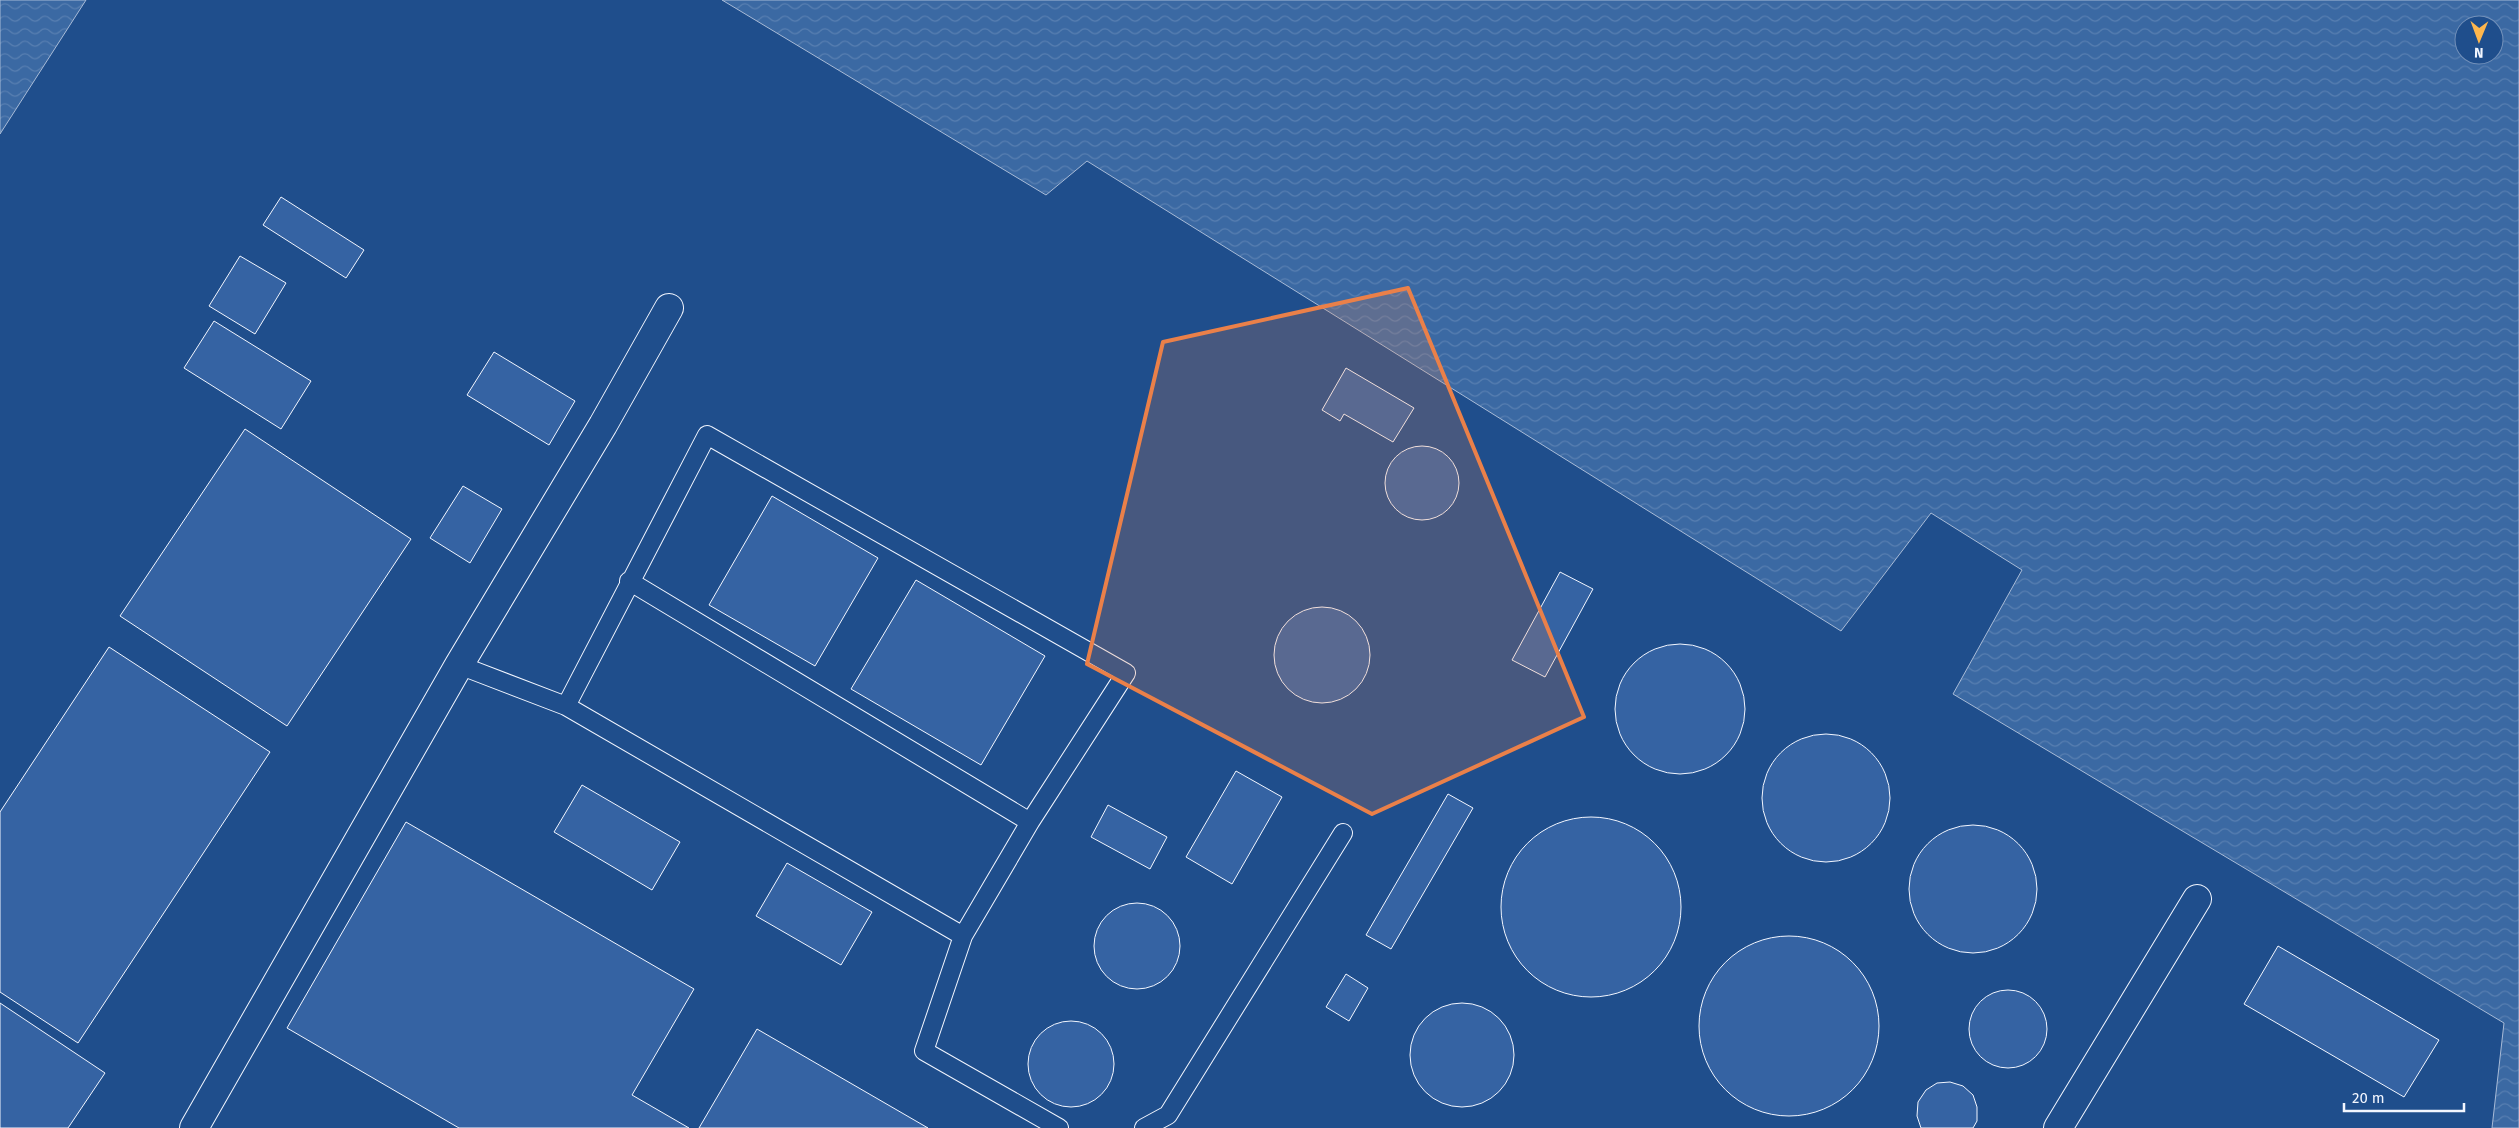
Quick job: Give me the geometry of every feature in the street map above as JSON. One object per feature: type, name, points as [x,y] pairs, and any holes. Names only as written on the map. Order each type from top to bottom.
[{"type":"street","points":[[194,1128],[459,665],[603,425],[669,308]]},
{"type":"street","points":[[2058,1128],[2197,899]]},
{"type":"lane","points":[[566,706],[629,581],[708,435],[1126,673],[1030,822],[964,936],[924,1052],[1059,1128]]},
{"type":"lane","points":[[629,581],[1030,822]]},
{"type":"lane","points":[[459,665],[566,706],[964,936]]},
{"type":"lane","points":[[1144,1128],[1168,1115],[1343,833]]},
{"type":"highlighted area","points":[[1408,288],[1584,717],[1372,814],[1087,664],[1163,342]]},
{"type":"water","points":[[0,0],[86,0],[0,134]]},
{"type":"water","points":[[722,0],[2519,0],[2519,1128],[2492,1128],[2504,1023],[1953,694],[2022,570],[1931,513],[1841,631],[1087,161],[1046,195]]},
{"type":"building","points":[[281,197],[364,250],[346,278],[263,225]]},
{"type":"building","points":[[240,256],[286,283],[255,334],[209,306]]},
{"type":"building","points":[[214,321],[311,381],[281,429],[184,368]]},
{"type":"building","points":[[494,352],[575,401],[549,445],[467,395]]},
{"type":"building","points":[[1346,368],[1414,408],[1393,442],[1344,414],[1340,421],[1322,410]]},
{"type":"building","points":[[245,429],[411,539],[287,726],[120,616]]},
{"type":"building","points":[[1422,446],[1436,449],[1448,457],[1456,469],[1459,483],[1456,497],[1448,509],[1436,517],[1422,520],[1408,517],[1396,509],[1388,497],[1385,483],[1388,469],[1396,457],[1408,449]]},
{"type":"building","points":[[463,486],[502,509],[470,563],[430,538]]},
{"type":"building","points":[[772,496],[878,558],[815,666],[709,605]]},
{"type":"building","points":[[1560,572],[1593,589],[1545,677],[1512,660]]},
{"type":"building","points":[[916,580],[1045,656],[981,765],[851,689]]},
{"type":"building","points":[[1322,607],[1340,611],[1356,621],[1366,637],[1370,655],[1366,673],[1356,689],[1340,699],[1322,703],[1304,699],[1288,689],[1278,673],[1274,655],[1278,637],[1288,621],[1304,611]]},
{"type":"building","points":[[1680,644],[1705,649],[1726,663],[1740,684],[1745,709],[1740,734],[1726,755],[1705,769],[1680,774],[1655,769],[1634,755],[1620,734],[1615,709],[1620,684],[1634,663],[1655,649]]},
{"type":"building","points":[[109,647],[270,752],[78,1043],[0,992],[0,812]]},
{"type":"building","points":[[1826,734],[1850,739],[1862,745],[1871,753],[1879,762],[1885,774],[1890,798],[1885,822],[1879,834],[1871,843],[1862,851],[1850,857],[1826,862],[1802,857],[1790,851],[1781,843],[1773,834],[1767,822],[1762,798],[1767,774],[1773,762],[1781,753],[1790,745],[1802,739]]},
{"type":"building","points":[[1236,771],[1282,797],[1232,884],[1186,857]]},
{"type":"building","points":[[582,785],[680,842],[652,890],[554,832]]},
{"type":"building","points":[[1448,794],[1473,808],[1391,949],[1366,935]]},
{"type":"building","points":[[1108,805],[1167,837],[1150,869],[1091,837]]},
{"type":"building","points":[[1591,817],[1609,819],[1625,824],[1641,832],[1655,843],[1666,857],[1674,873],[1679,889],[1681,907],[1679,925],[1674,941],[1666,957],[1655,971],[1641,982],[1625,990],[1609,995],[1591,997],[1573,995],[1557,990],[1541,982],[1527,971],[1516,957],[1508,941],[1503,925],[1501,907],[1503,889],[1508,873],[1516,857],[1527,843],[1541,832],[1557,824],[1573,819]]},
{"type":"building","points":[[406,822],[694,989],[632,1095],[689,1128],[459,1128],[287,1028]]},
{"type":"building","points":[[1973,825],[1998,830],[2018,844],[2032,864],[2037,889],[2032,914],[2018,934],[1998,948],[1973,953],[1948,948],[1928,934],[1914,914],[1909,889],[1914,864],[1928,844],[1948,830]]},
{"type":"building","points":[[787,863],[872,912],[841,965],[756,916]]},
{"type":"building","points":[[1129,903],[1145,903],[1154,906],[1168,915],[1177,929],[1180,946],[1177,963],[1168,977],[1154,986],[1145,989],[1129,989],[1113,982],[1101,970],[1094,954],[1094,938],[1101,922],[1113,910]]},
{"type":"building","points":[[1789,936],[1823,943],[1846,957],[1858,969],[1868,984],[1875,1000],[1879,1026],[1872,1060],[1858,1083],[1846,1095],[1831,1105],[1815,1112],[1789,1116],[1755,1109],[1732,1095],[1720,1083],[1710,1068],[1703,1052],[1699,1026],[1706,992],[1720,969],[1732,957],[1747,947],[1763,940]]},
{"type":"building","points":[[2278,946],[2439,1040],[2404,1097],[2244,1004]]},
{"type":"building","points":[[1346,974],[1368,988],[1349,1021],[1326,1007]]},
{"type":"building","points":[[2008,990],[2023,993],[2040,1007],[2044,1014],[2047,1029],[2044,1044],[2030,1061],[2023,1065],[2008,1068],[1993,1065],[1976,1051],[1972,1044],[1969,1029],[1972,1014],[1986,997],[1993,993]]},
{"type":"building","points":[[0,1003],[105,1073],[68,1128],[0,1128]]},
{"type":"building","points":[[1462,1003],[1482,1007],[1499,1018],[1510,1035],[1514,1055],[1510,1075],[1499,1092],[1482,1103],[1462,1107],[1442,1103],[1425,1092],[1414,1075],[1410,1055],[1414,1035],[1425,1018],[1442,1007]]},
{"type":"building","points":[[1071,1021],[1087,1024],[1095,1028],[1107,1040],[1111,1048],[1114,1064],[1111,1080],[1107,1088],[1095,1100],[1087,1104],[1071,1107],[1055,1104],[1047,1100],[1035,1088],[1031,1080],[1028,1064],[1031,1048],[1035,1040],[1047,1028],[1055,1024]]},
{"type":"building","points":[[757,1029],[928,1128],[699,1128]]},
{"type":"building","points":[[1950,1082],[1963,1086],[1973,1095],[1977,1107],[1977,1121],[1973,1128],[1921,1128],[1917,1116],[1918,1102],[1926,1090],[1937,1083]]}]
